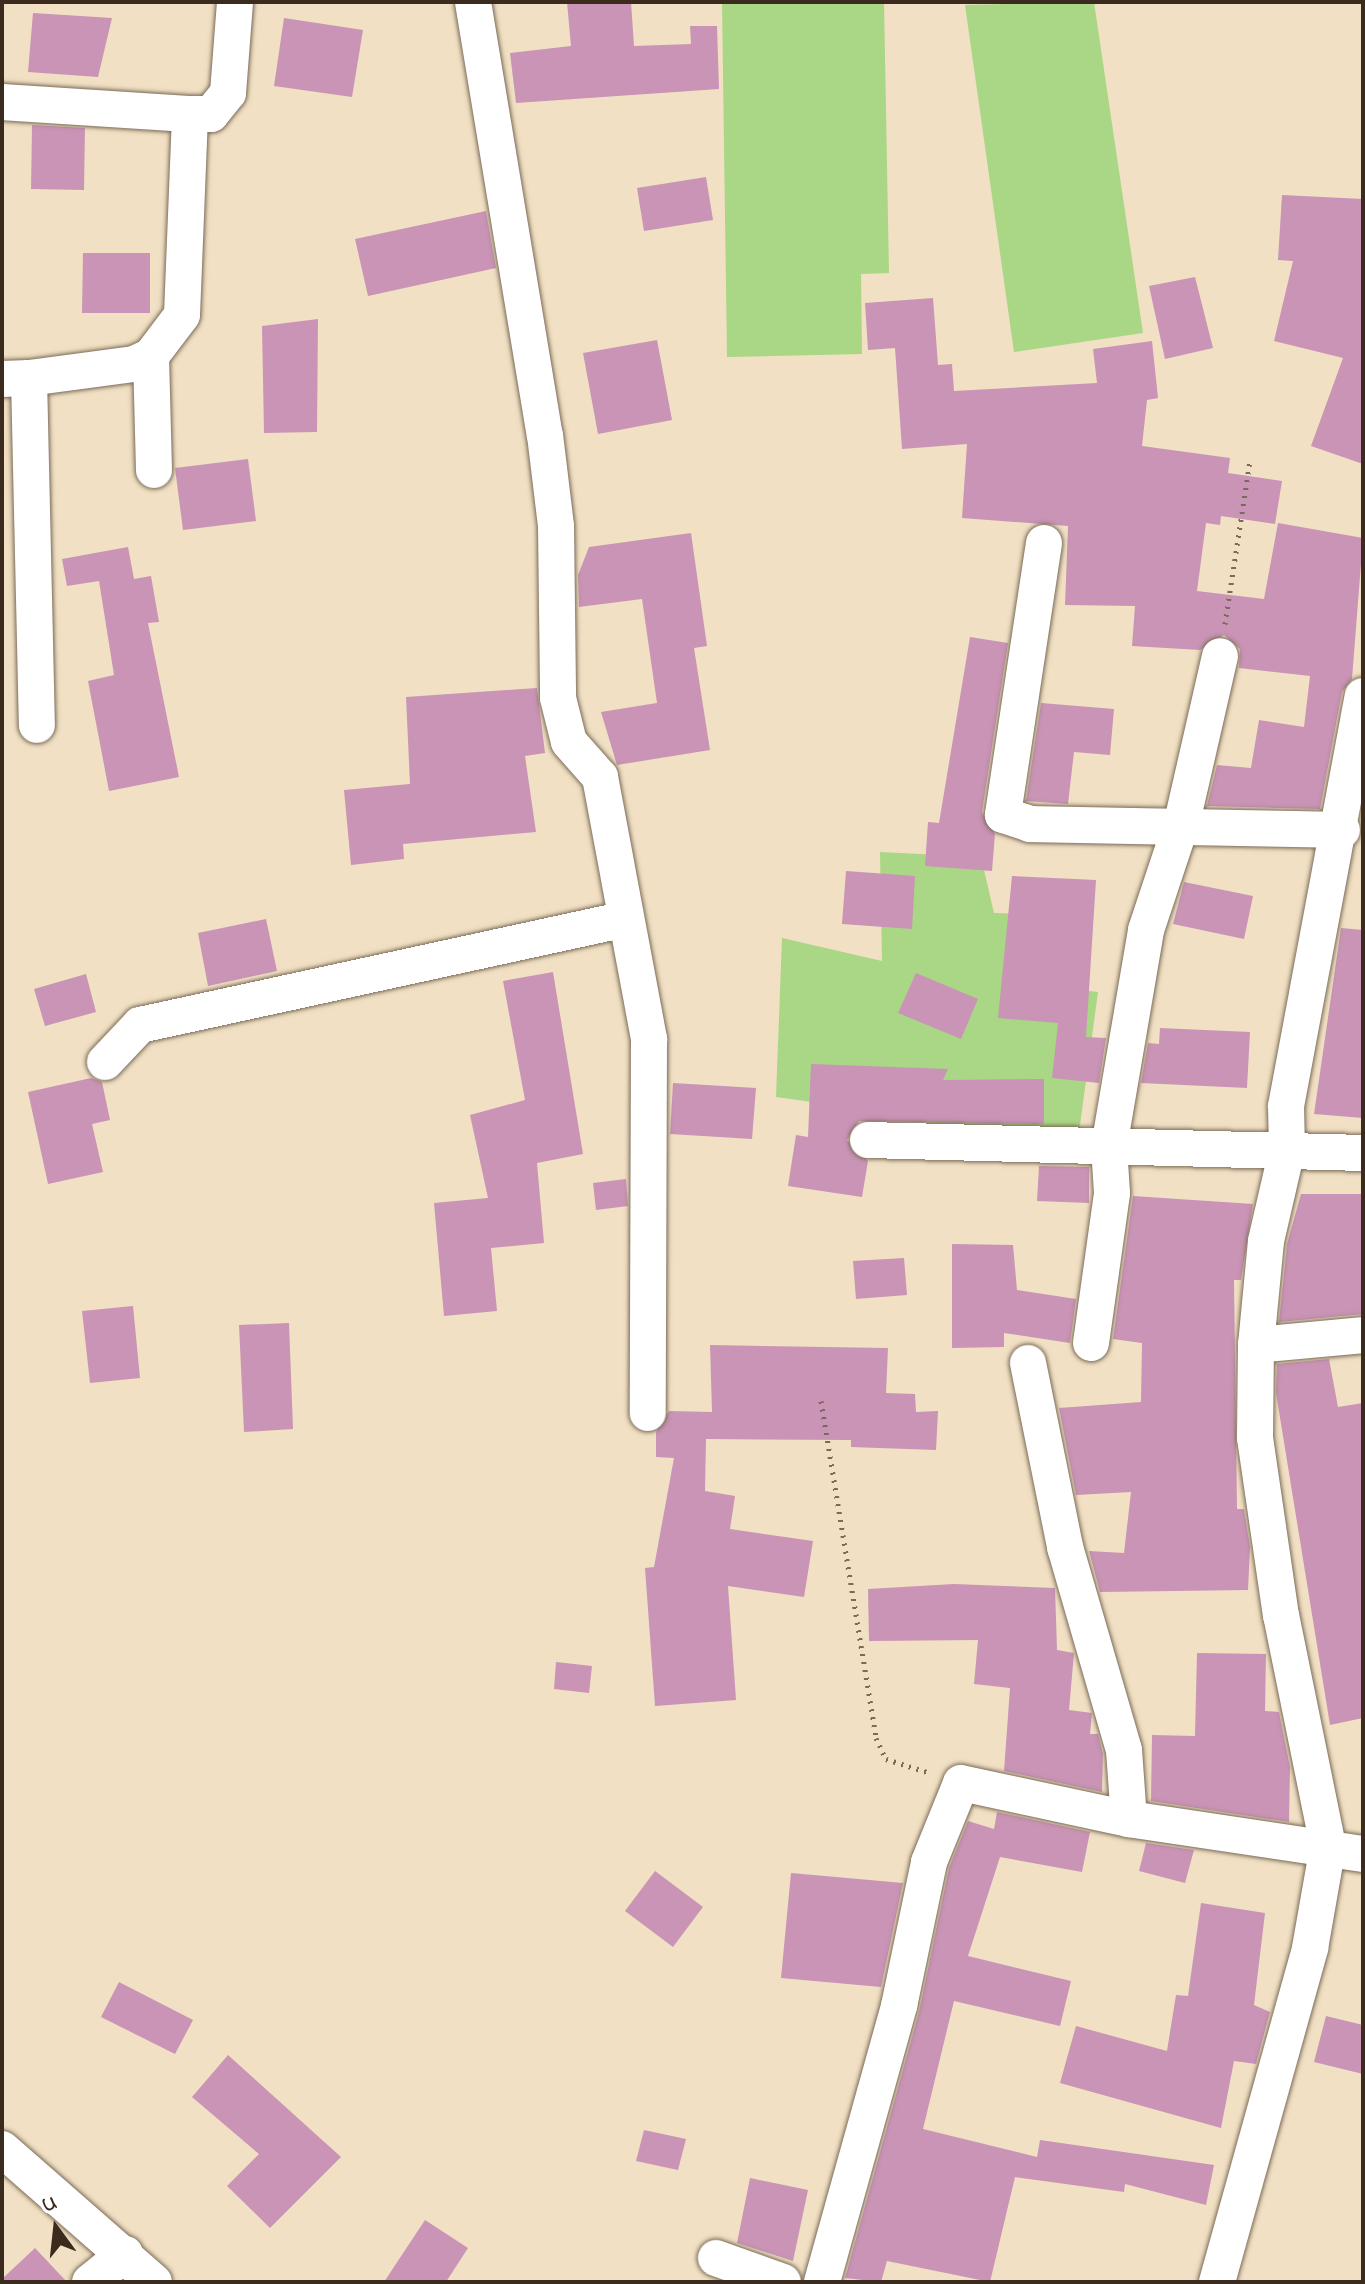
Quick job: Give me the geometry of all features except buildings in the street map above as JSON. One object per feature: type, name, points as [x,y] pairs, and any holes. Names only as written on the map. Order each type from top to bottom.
[{"type":"street","points":[[2,102],[211,114],[228,93],[235,2]]},
{"type":"street","points":[[473,2],[552,495],[558,698],[569,742],[600,777],[623,920],[649,1039],[648,1413]]},
{"type":"street","points":[[154,470],[151,356],[182,315],[190,114]]},
{"type":"street","points":[[37,725],[16,378],[151,356]]},
{"type":"street","points":[[1044,543],[1003,815],[1030,824],[1182,822],[1342,830]]},
{"type":"street","points":[[1091,1343],[1112,1193],[1109,1147],[1146,930],[1182,822],[1220,656]]},
{"type":"street","points":[[1217,2282],[1310,1948],[1328,1846],[1281,1616],[1255,1438],[1256,1345],[1266,1241],[1287,1150],[1286,1106],[1342,830],[1363,696]]},
{"type":"street","points":[[105,1062],[140,1025],[623,920]]},
{"type":"street","points":[[868,1140],[1363,1153]]},
{"type":"street","points":[[1256,1345],[1363,1335]]},
{"type":"street","points":[[1028,1363],[1065,1547],[1124,1750],[1129,1819]]},
{"type":"street","points":[[822,2282],[899,2006],[929,1862],[961,1783],[1129,1819],[1328,1846],[1363,1854]]},
{"type":"street","points":[[2,2149],[154,2282]]},
{"type":"street","points":[[90,2282],[125,2254]]},
{"type":"street","points":[[716,2258],[783,2282]]},
{"type":"path","points":[[1220,656],[1250,460]]},
{"type":"path","points":[[821,1401],[876,1738],[886,1759],[961,1783]]},
{"type":"green space","points":[[722,2],[884,2],[889,273],[861,274],[862,354],[727,357]]},
{"type":"green space","points":[[1094,2],[1143,333],[1014,352],[965,5]]},
{"type":"green space","points":[[880,852],[981,857],[994,913],[1048,914],[1055,987],[1098,992],[1078,1140],[928,1146],[927,1118],[776,1097],[782,938],[882,961]]}]
